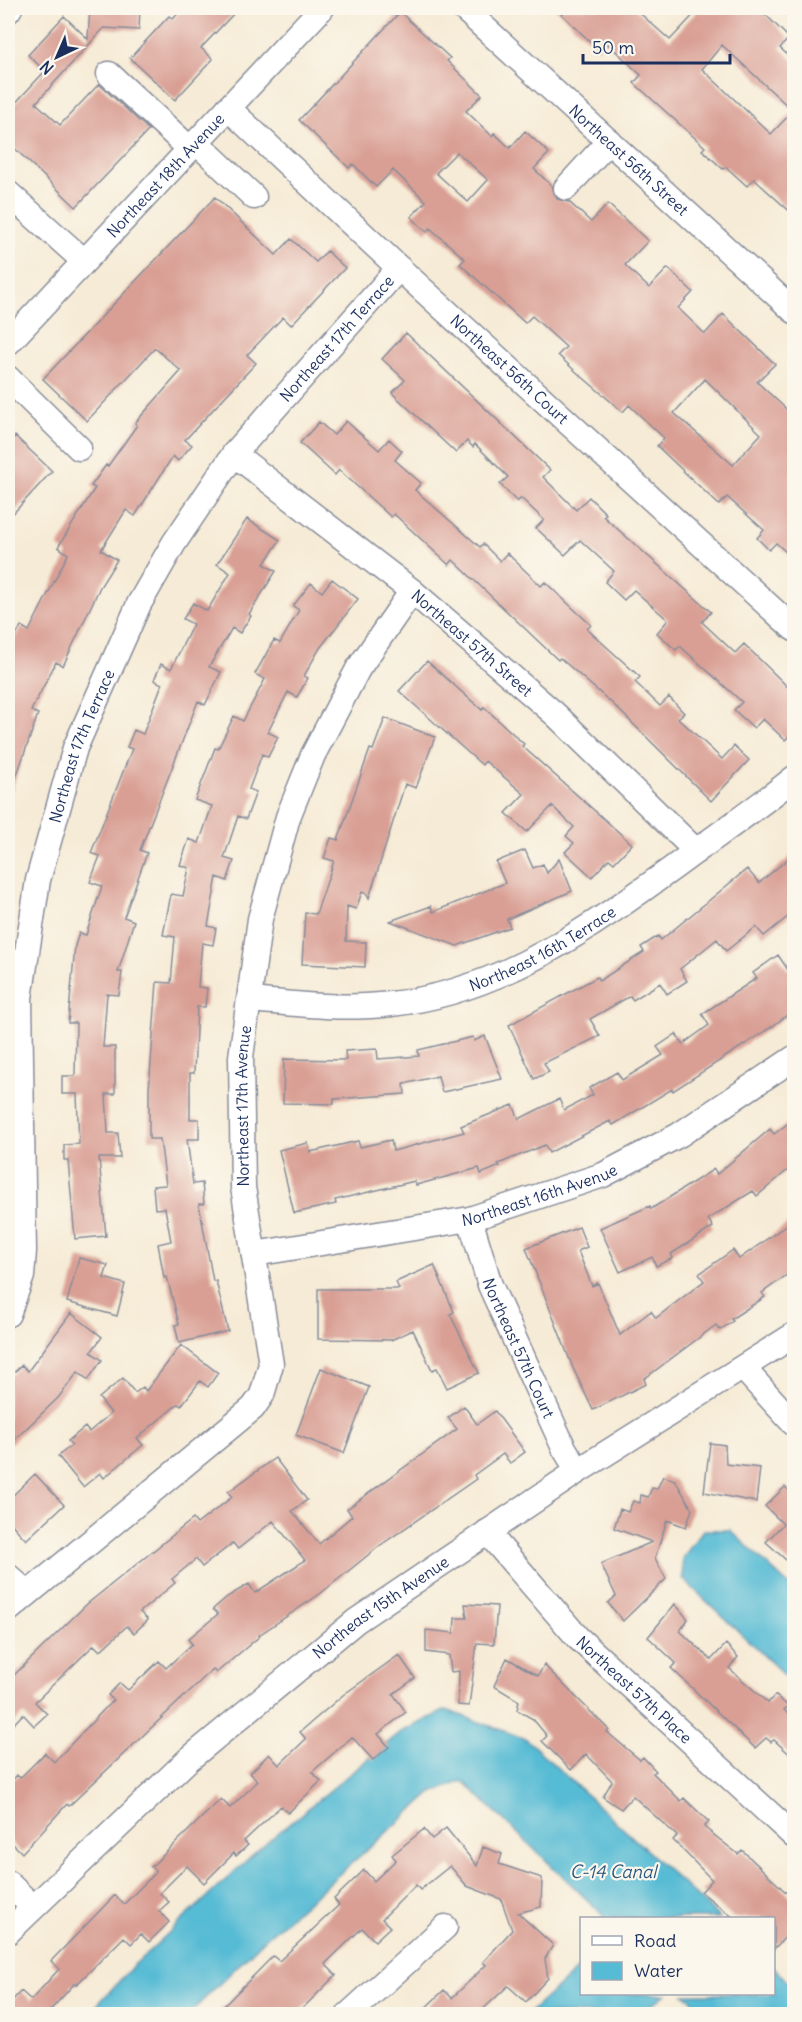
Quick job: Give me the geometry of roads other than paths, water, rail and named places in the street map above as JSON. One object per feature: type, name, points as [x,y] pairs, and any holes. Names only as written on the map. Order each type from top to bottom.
[{"type":"street","name":"Northeast 18th Avenue","points":[[8,343],[322,8]]},
{"type":"street","name":"Northeast 56th Street","points":[[463,8],[795,311]]},
{"type":"street","points":[[109,74],[254,197]]},
{"type":"street","name":"Northeast 56th Court","points":[[228,108],[399,268],[795,629]]},
{"type":"street","points":[[566,188],[609,141]]},
{"type":"street","points":[[8,193],[84,261]]},
{"type":"street","name":"Northeast 17th Terrace","points":[[8,1314],[22,1275],[24,1251],[21,998],[39,880],[75,748],[138,604],[174,543],[234,454],[399,268]]},
{"type":"street","points":[[8,378],[79,448]]},
{"type":"street","name":"Northeast 57th Street","points":[[234,454],[412,591],[556,715],[696,851]]},
{"type":"street","name":"Northeast 17th Avenue","points":[[8,1610],[26,1592],[253,1408],[262,1395],[271,1364],[243,1187],[240,1119],[241,1057],[260,919],[288,817],[314,755],[358,669],[412,591]]},
{"type":"street","name":"Northeast 16th Terrace","points":[[250,1000],[324,1007],[391,1004],[464,988],[516,969],[601,920],[795,778]]},
{"type":"street","name":"Northeast 16th Avenue","points":[[254,1254],[470,1220],[603,1175],[646,1154],[795,1058]]},
{"type":"street","name":"Northeast 57th Court","points":[[470,1220],[490,1285],[564,1448],[578,1471]]},
{"type":"street","name":"Northeast 15th Avenue","points":[[8,1932],[32,1906],[188,1760],[347,1628],[578,1471],[795,1335]]},
{"type":"street","points":[[744,1369],[795,1424]]},
{"type":"street","name":"Northeast 57th Place","points":[[488,1532],[579,1638],[795,1836]]},
{"type":"street","points":[[8,1575],[26,1592]]},
{"type":"street","points":[[8,1883],[32,1906]]},
{"type":"street","points":[[349,2014],[445,1927]]},
{"type":"water","points":[[703,1530],[730,1530],[794,1590],[794,1684],[683,1579],[682,1559]]},
{"type":"water","name":"C-14 Canal","points":[[446,1710],[526,1739],[719,1917],[603,1917],[463,1781],[432,1793],[265,1939],[189,2014],[89,2014],[133,1966],[261,1847],[401,1732]]},
{"type":"water","points":[[580,1967],[580,1995],[665,1995],[640,2014],[528,2014]]},
{"type":"water","points":[[775,1969],[794,1988],[794,2014],[709,2014],[685,1995],[775,1995]]}]
